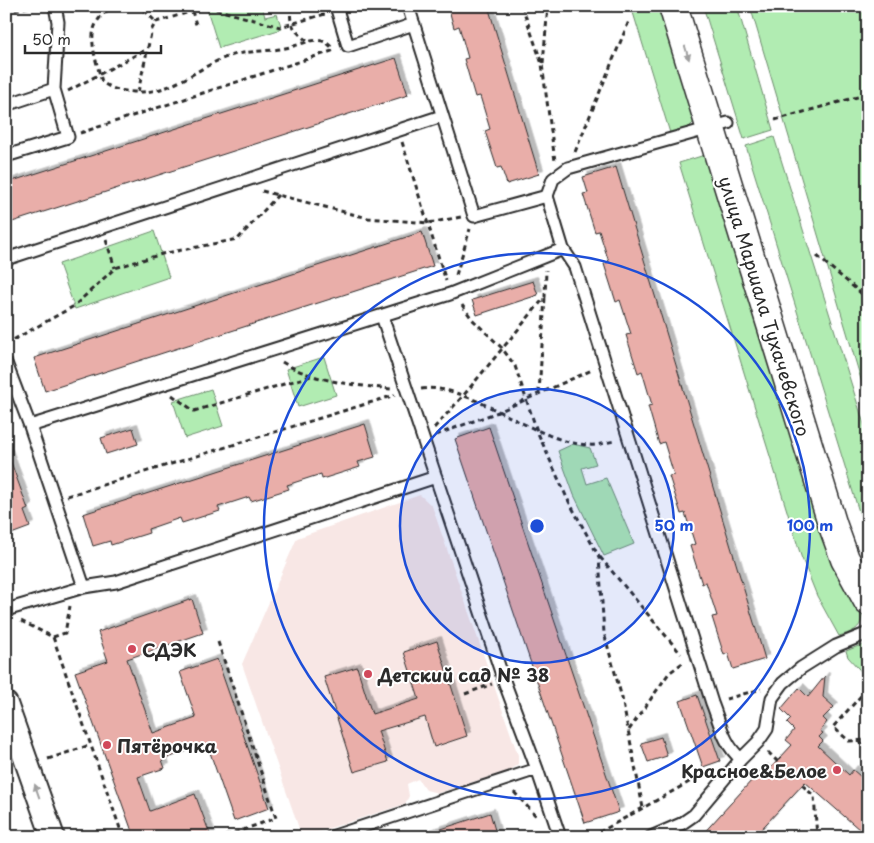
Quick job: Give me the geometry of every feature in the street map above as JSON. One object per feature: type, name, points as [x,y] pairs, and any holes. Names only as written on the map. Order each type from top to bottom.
[{"type":"street","name":"улица Маршала Тухачевского","points":[[673,6],[719,125],[849,521],[868,570]]},
{"type":"street","name":"улица Маршала Тухачевского","points":[[693,6],[719,125],[833,526],[845,559],[868,601]]},
{"type":"street","points":[[6,704],[53,837]]},
{"type":"lane","points":[[6,156],[68,137],[55,93],[58,22],[55,6]]},
{"type":"lane","points":[[408,6],[474,216],[547,196]]},
{"type":"lane","points":[[338,7],[348,46],[414,24]]},
{"type":"lane","points":[[6,105],[55,93]]},
{"type":"lane","points":[[6,259],[442,116]]},
{"type":"lane","points":[[719,125],[568,168],[556,176],[547,196],[563,249],[575,267],[628,438],[691,658],[712,703],[727,742],[732,751],[741,759]]},
{"type":"lane","points":[[30,426],[452,293],[547,257],[563,249]]},
{"type":"lane","points":[[382,316],[504,680],[560,837]]},
{"type":"lane","points":[[6,363],[55,500],[78,589]]},
{"type":"lane","points":[[6,610],[78,589],[116,582],[436,477]]},
{"type":"lane","points":[[651,837],[681,824],[694,815],[741,759],[758,742],[767,729],[772,698],[783,683],[800,668],[836,646],[868,633]]},
{"type":"lane","points":[[331,837],[537,769]]},
{"type":"path","points":[[6,12],[32,6]]},
{"type":"path","points":[[116,6],[106,11],[93,33],[94,51],[102,82],[108,87],[119,91],[151,92],[165,89],[232,55],[289,48],[308,42],[323,41],[334,50]]},
{"type":"path","points":[[136,6],[145,11],[156,22]]},
{"type":"path","points":[[227,6],[229,13]]},
{"type":"path","points":[[292,6],[291,24],[294,30],[308,42]]},
{"type":"path","points":[[522,6],[542,64],[556,176]]},
{"type":"path","points":[[542,64],[548,6]]},
{"type":"path","points":[[156,22],[207,7],[280,27],[338,7]]},
{"type":"path","points":[[192,11],[197,28]]},
{"type":"path","points":[[568,168],[628,21]]},
{"type":"path","points":[[138,92],[147,49],[156,22]]},
{"type":"path","points":[[68,137],[348,46]]},
{"type":"path","points":[[55,93],[100,74],[147,49]]},
{"type":"path","points":[[775,120],[868,94]]},
{"type":"path","points":[[398,130],[452,293],[472,319],[502,348],[514,366],[528,398],[538,431],[567,498],[599,557],[691,658],[669,673],[629,730]]},
{"type":"path","points":[[234,184],[368,218],[428,223],[474,216],[452,293]]},
{"type":"path","points":[[6,344],[74,306],[115,268],[162,254],[238,240],[278,195]]},
{"type":"path","points":[[102,229],[115,268]]},
{"type":"path","points":[[818,256],[868,299]]},
{"type":"path","points":[[539,394],[547,257]]},
{"type":"path","points":[[424,439],[463,396],[545,297]]},
{"type":"path","points":[[424,439],[498,412],[605,365]]},
{"type":"path","points":[[292,367],[336,383],[407,391],[440,388],[463,396],[538,431],[589,445],[628,438]]},
{"type":"path","points":[[157,385],[194,411],[314,375]]},
{"type":"path","points":[[55,500],[407,391]]},
{"type":"path","points":[[599,557],[604,633],[622,698],[643,808]]},
{"type":"path","points":[[53,637],[64,633],[78,589]]},
{"type":"path","points":[[15,618],[53,637],[123,837]]},
{"type":"path","points":[[218,642],[276,818],[223,837]]},
{"type":"path","points":[[464,694],[504,680]]},
{"type":"path","points":[[712,703],[783,683]]},
{"type":"path","points":[[867,689],[833,727],[849,741],[868,740]]},
{"type":"path","points":[[858,741],[868,749]]},
{"type":"path","points":[[758,742],[789,773]]},
{"type":"path","points":[[48,759],[90,745]]},
{"type":"path","points":[[591,837],[700,776]]},
{"type":"path","points":[[504,780],[542,823]]},
{"type":"path","points":[[802,785],[814,796],[817,837]]},
{"type":"shaded area","name":"Детский сад № 38","points":[[420,495],[432,506],[518,755],[518,764],[511,770],[438,793],[426,790],[418,779],[407,784],[409,796],[405,804],[302,837],[242,664],[297,538]]},
{"type":"green space","points":[[206,6],[262,6],[265,17],[277,14],[282,29],[219,48]]},
{"type":"green space","points":[[631,6],[662,6],[695,121],[688,128],[670,133]]},
{"type":"green space","points":[[703,6],[737,6],[773,130],[744,139]]},
{"type":"green space","points":[[750,6],[868,6],[868,403]]},
{"type":"green space","points":[[774,137],[868,437],[868,541],[746,146]]},
{"type":"green space","points":[[708,154],[862,613],[861,622],[856,629],[839,636],[817,596],[801,556],[679,163]]},
{"type":"green space","points":[[154,231],[169,277],[75,309],[59,264]]},
{"type":"green space","points":[[324,357],[336,395],[298,407],[286,369]]},
{"type":"green space","points":[[211,389],[223,426],[185,438],[173,401]]},
{"type":"green space","points":[[573,444],[590,448],[596,464],[582,468],[587,484],[606,478],[634,544],[604,556],[574,495],[558,451]]},
{"type":"green space","points":[[861,645],[868,646],[868,679],[848,657],[846,651]]},
{"type":"building","points":[[448,6],[488,6],[539,174],[507,184],[501,167],[497,168],[485,131],[490,129],[480,96],[475,97],[464,59],[468,58],[459,26],[454,28]]},
{"type":"building","points":[[396,58],[408,95],[6,224],[6,183]]},
{"type":"building","points":[[616,167],[765,659],[733,669],[728,653],[724,655],[712,617],[717,616],[706,582],[702,584],[690,546],[695,544],[685,513],[681,514],[669,476],[674,475],[664,442],[659,444],[648,406],[652,405],[642,371],[638,373],[626,335],[631,334],[620,300],[616,302],[604,264],[609,262],[599,231],[595,232],[583,194],[588,193],[583,177]]},
{"type":"building","points":[[422,232],[433,266],[45,391],[34,358]]},
{"type":"building","points":[[533,281],[538,295],[477,315],[472,300]]},
{"type":"building","points":[[365,424],[375,457],[358,462],[360,467],[322,479],[321,474],[287,485],[289,489],[251,501],[249,497],[218,507],[220,511],[182,523],[180,518],[148,529],[149,533],[111,545],[110,541],[93,546],[83,514]]},
{"type":"building","points":[[489,427],[619,812],[585,823],[455,439]]},
{"type":"building","points":[[133,428],[138,444],[106,454],[101,438]]},
{"type":"building","points":[[6,454],[8,454],[28,509],[24,511],[30,527],[6,536]]},
{"type":"building","points":[[192,599],[203,633],[127,659],[153,733],[196,718],[180,672],[217,659],[269,808],[234,821],[207,744],[162,760],[165,768],[138,777],[150,811],[195,794],[211,837],[134,837],[75,672],[108,661],[98,632]]},
{"type":"building","points":[[437,641],[467,736],[434,747],[425,717],[378,731],[388,762],[354,772],[324,677],[357,667],[372,714],[419,699],[404,652]]},
{"type":"building","points":[[825,676],[823,697],[834,707],[823,718],[827,722],[820,731],[823,733],[819,737],[823,741],[818,746],[849,775],[853,770],[868,783],[868,837],[805,782],[754,837],[700,837],[763,768],[767,772],[792,745],[786,740],[794,730],[787,723],[791,719],[781,709],[799,688],[808,697]]},
{"type":"building","points":[[697,695],[720,761],[703,767],[680,701]]},
{"type":"building","points":[[661,737],[667,756],[648,762],[641,743]]},
{"type":"building","points":[[490,813],[497,837],[427,837],[426,834]]},
{"type":"place","name":"СДЭК","points":[[132,649]]},
{"type":"place","name":"Детский сад № 38","points":[[368,674]]},
{"type":"place","name":"Пятёрочка","points":[[107,745]]},
{"type":"place","name":"Красное&Белое","points":[[837,770]]}]
